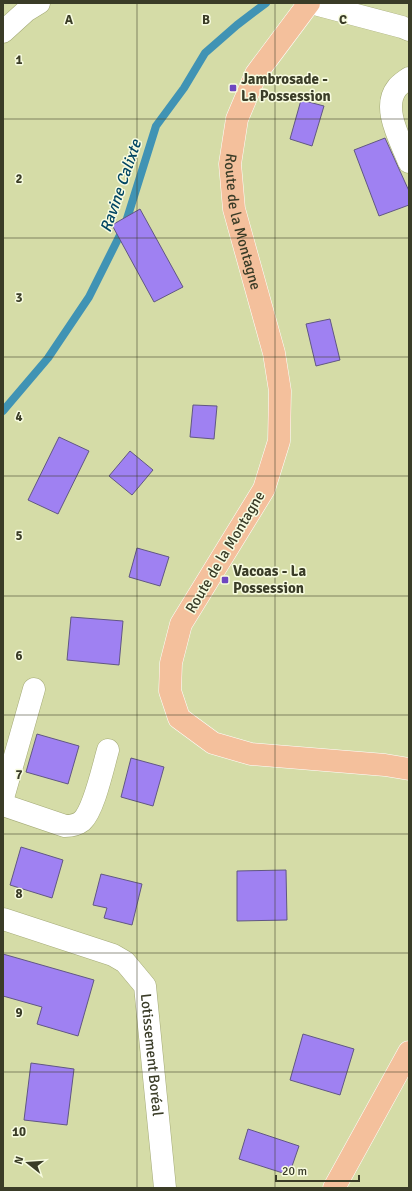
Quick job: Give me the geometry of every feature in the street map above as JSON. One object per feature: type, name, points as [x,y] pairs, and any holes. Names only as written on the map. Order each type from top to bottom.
[{"type":"main road","name":"Route de la Montagne","points":[[310,3],[256,74],[237,119],[230,164],[234,209],[274,352],[280,391],[279,441],[264,489],[181,624],[170,663],[170,691],[179,718],[213,743],[251,754],[385,765],[409,769]]},
{"type":"main road","points":[[334,1188],[409,1052]]},
{"type":"street","points":[[3,32],[26,11],[39,3]]},
{"type":"street","points":[[310,3],[409,30]]},
{"type":"street","points":[[409,78],[397,88],[391,100],[391,113],[409,162]]},
{"type":"street","points":[[3,798],[34,689]]},
{"type":"street","points":[[3,804],[65,826],[73,826],[82,821],[89,812],[108,750]]},
{"type":"street","name":"Lotissement Boréal","points":[[3,919],[113,955],[125,962],[145,986],[163,1187]]},
{"type":"building","points":[[301,100],[324,106],[312,146],[290,139]]},
{"type":"building","points":[[385,138],[409,191],[409,205],[379,216],[354,150]]},
{"type":"building","points":[[140,209],[183,287],[154,302],[112,225]]},
{"type":"building","points":[[330,319],[340,360],[316,366],[306,324]]},
{"type":"building","points":[[193,405],[217,406],[214,439],[190,437]]},
{"type":"building","points":[[59,437],[89,451],[58,514],[28,500]]},
{"type":"building","points":[[130,451],[153,470],[132,495],[109,476]]},
{"type":"building","points":[[137,548],[169,557],[160,586],[129,577]]},
{"type":"building","points":[[71,617],[123,621],[119,665],[67,660]]},
{"type":"building","points":[[37,734],[79,746],[68,784],[26,772]]},
{"type":"building","points":[[131,758],[164,767],[153,806],[121,797]]},
{"type":"building","points":[[21,847],[63,860],[52,898],[10,885]]},
{"type":"building","points":[[286,870],[287,920],[237,921],[237,871]]},
{"type":"building","points":[[101,874],[142,884],[132,925],[104,918],[107,908],[93,905]]},
{"type":"building","points":[[3,954],[94,980],[78,1036],[37,1024],[42,1007],[3,996]]},
{"type":"building","points":[[303,1034],[354,1049],[340,1095],[290,1080]]},
{"type":"building","points":[[31,1063],[74,1069],[67,1125],[24,1120]]},
{"type":"building","points":[[248,1129],[299,1146],[289,1175],[239,1159]]},
{"type":"waterway","name":"Ravine Calixte","points":[[3,411],[48,358],[89,297],[125,225],[156,126],[184,88],[205,53],[237,25],[266,3]]},
{"type":"place","name":"Jambrosade - La Possession","points":[[233,88]]},
{"type":"place","name":"Vacoas - La Possession","points":[[225,580]]}]
